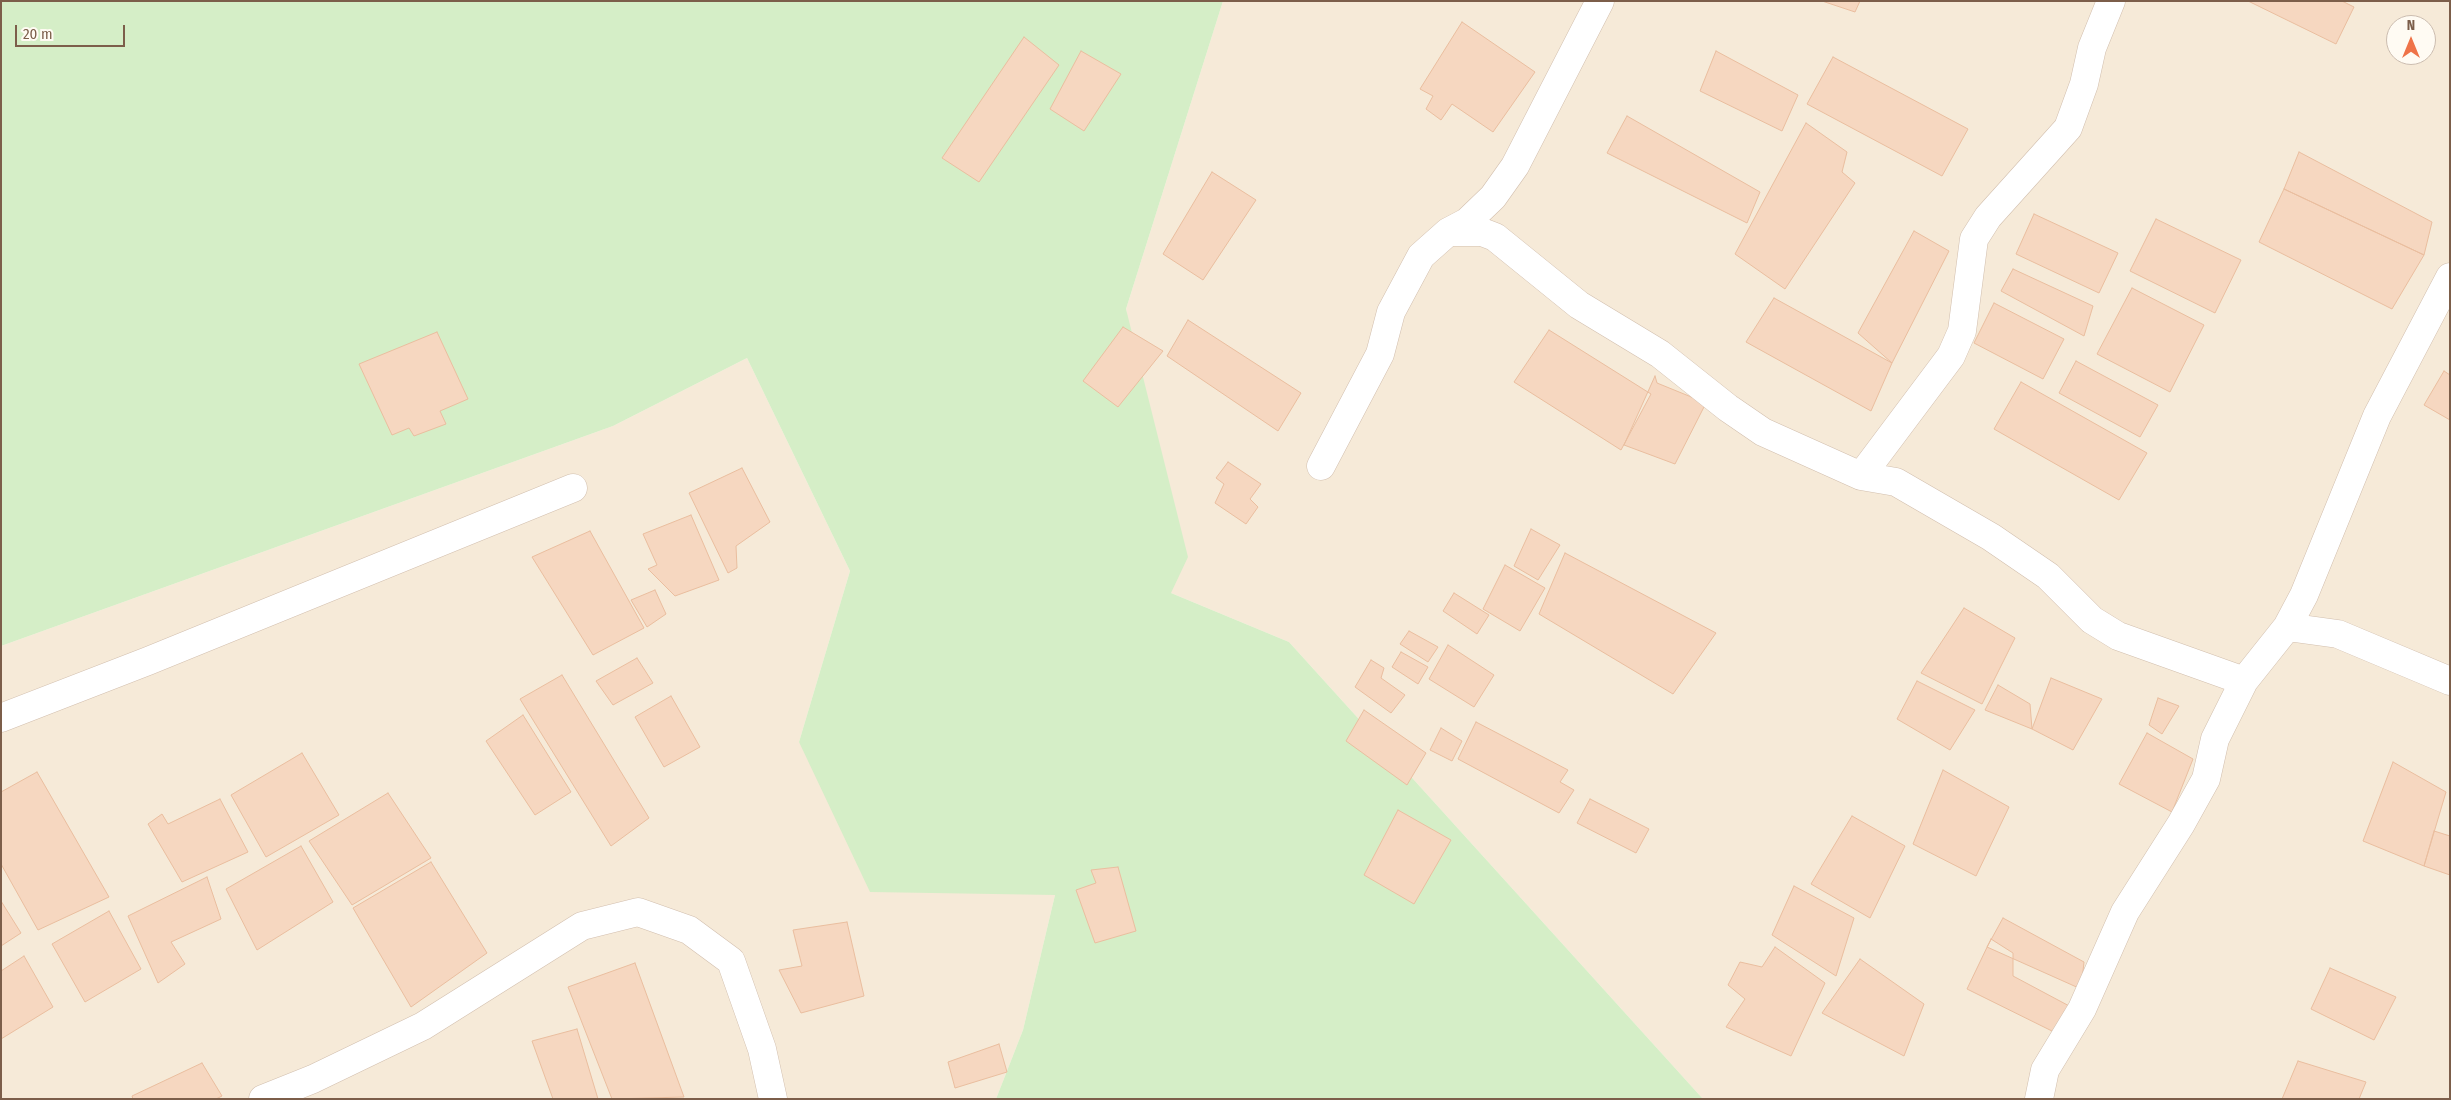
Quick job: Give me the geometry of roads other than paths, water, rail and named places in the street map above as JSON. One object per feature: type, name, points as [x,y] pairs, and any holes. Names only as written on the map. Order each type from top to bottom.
[{"type":"street","points":[[1321,466],[1380,354],[1390,312],[1421,256],[1448,232],[1467,222],[1493,197],[1515,166],[1600,1]]},
{"type":"street","points":[[1861,476],[1952,356],[1962,331],[1974,239],[1988,217],[2068,128],[2084,84],[2092,48],[2112,1]]},
{"type":"street","points":[[1448,232],[1482,232],[1495,237],[1578,305],[1660,354],[1728,408],[1764,432],[1861,476],[1896,482],[1992,537],[2048,576],[2092,620],[2118,636],[2244,681]]},
{"type":"street","points":[[2039,1099],[2045,1070],[2082,1009],[2126,912],[2181,824],[2206,779],[2215,739],[2244,681],[2287,627],[2317,567],[2377,416],[2450,277]]},
{"type":"street","points":[[1,718],[148,661],[573,488]]},
{"type":"street","points":[[2287,627],[2338,634],[2450,681]]},
{"type":"street","points":[[263,1099],[294,1093],[423,1026],[582,926],[638,912],[689,930],[732,961],[762,1049],[773,1099]]}]
